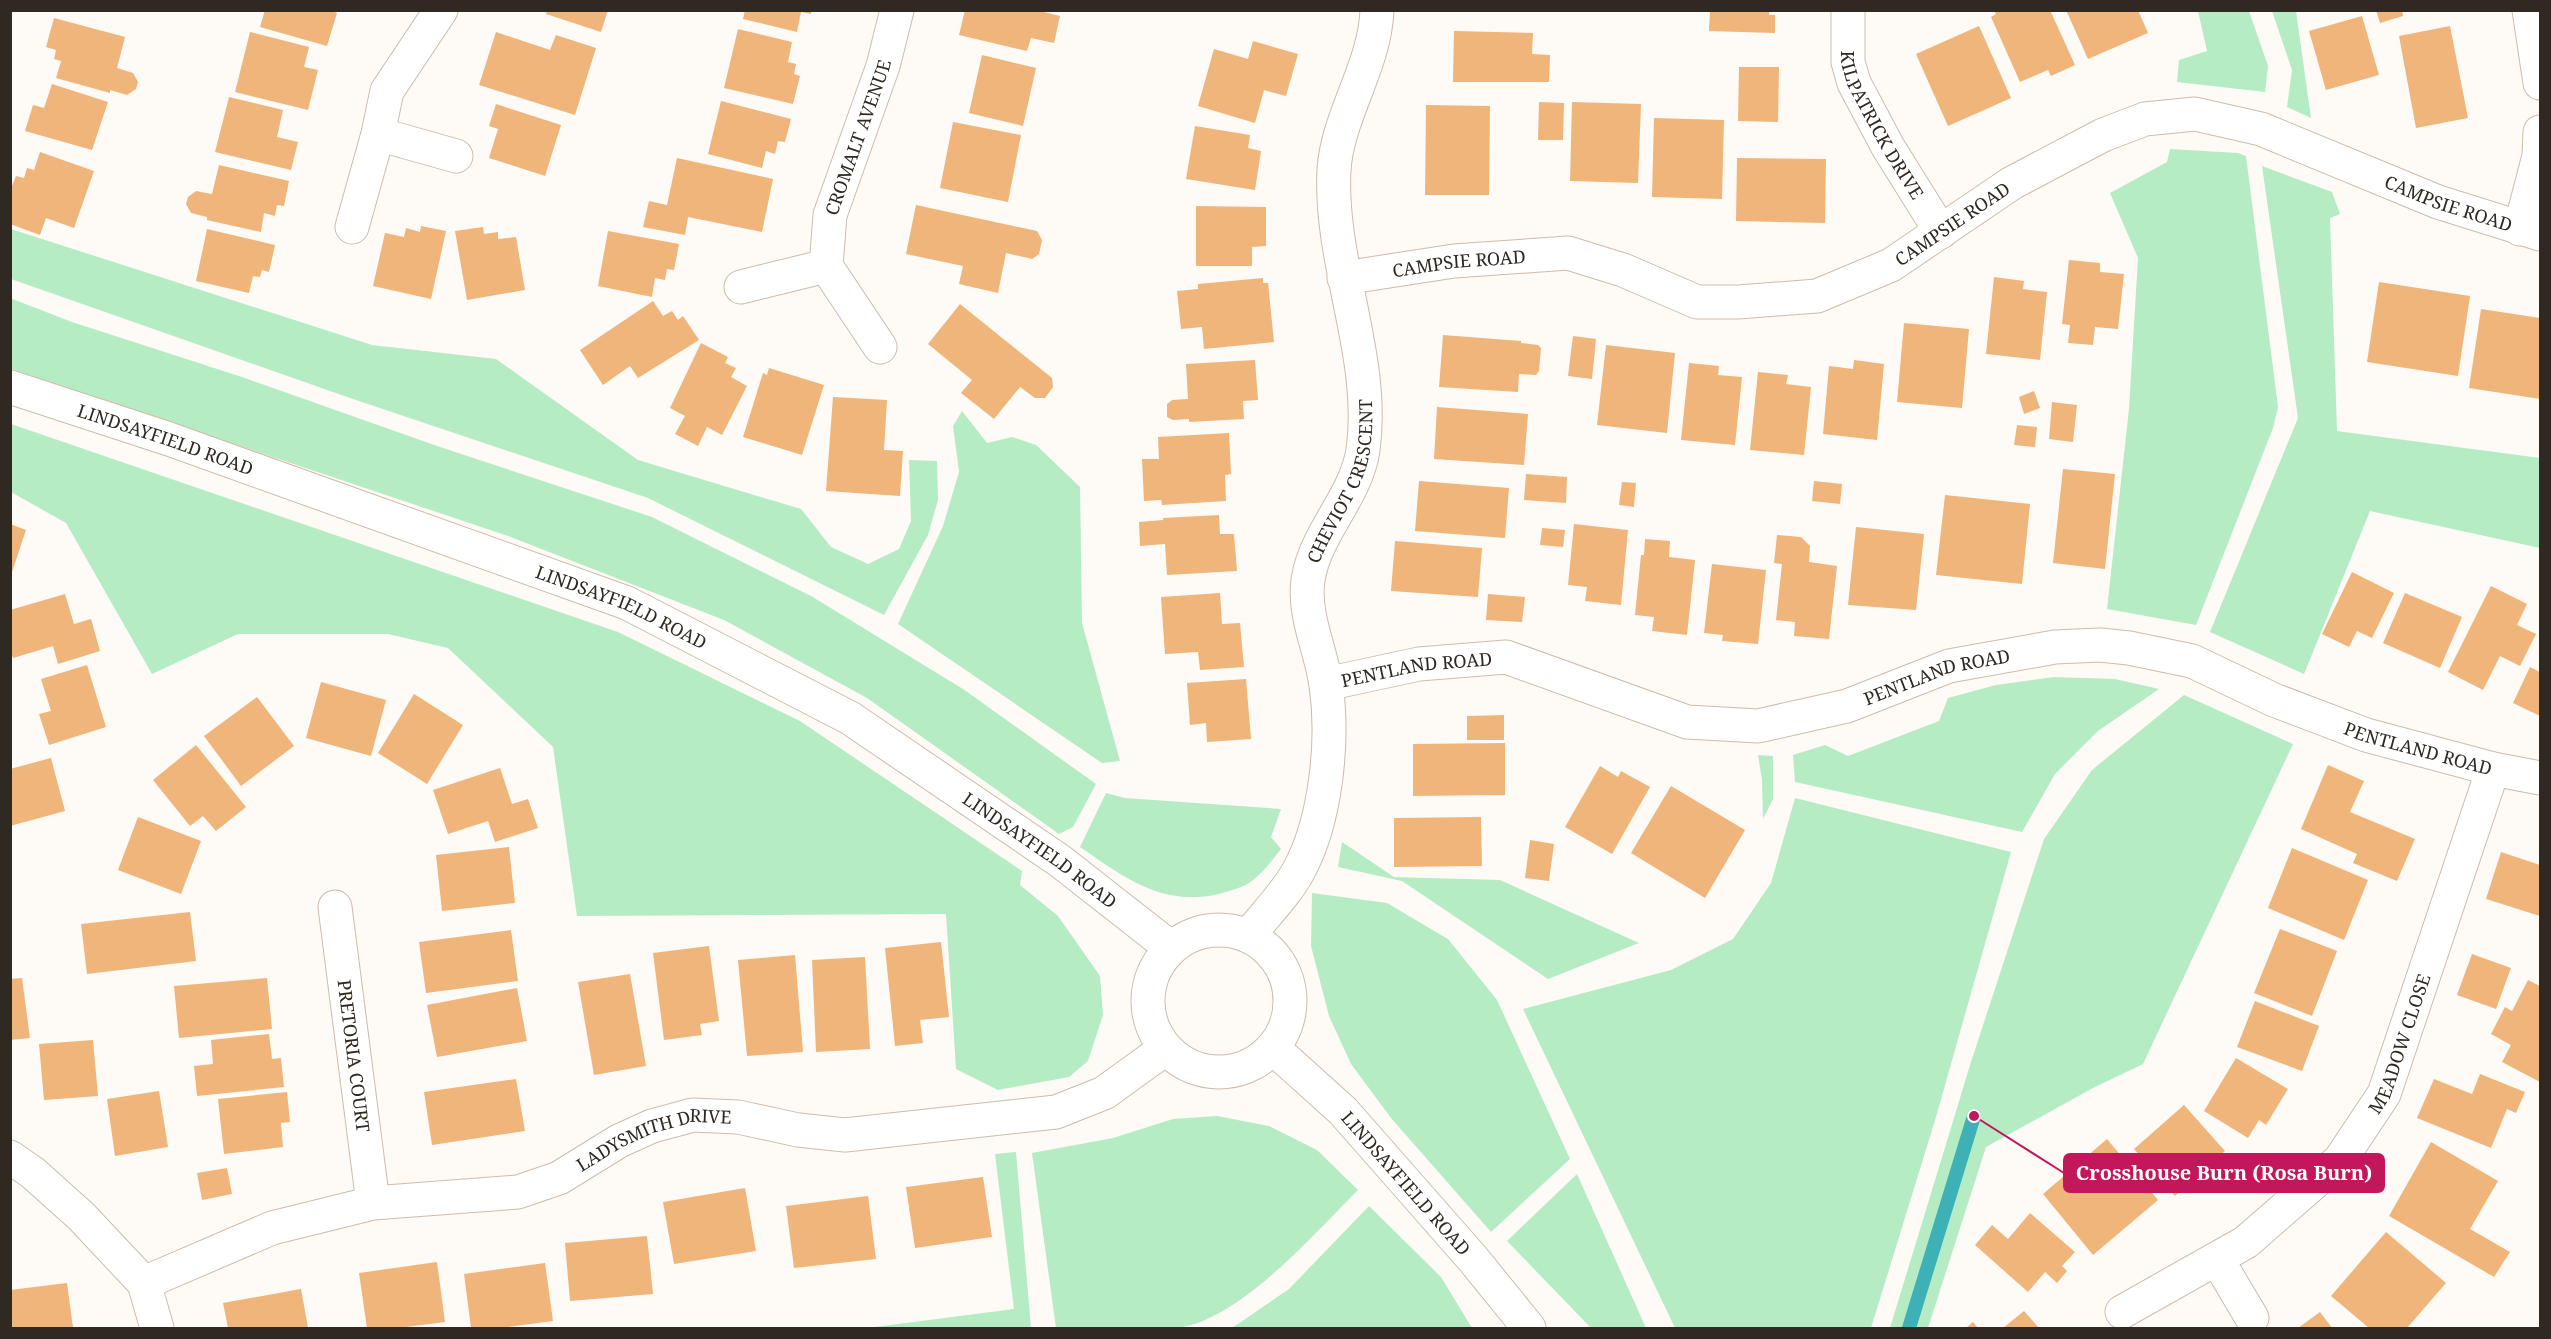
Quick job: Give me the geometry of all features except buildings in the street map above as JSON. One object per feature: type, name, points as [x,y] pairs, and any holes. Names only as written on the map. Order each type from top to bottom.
[{"type":"street","points":[[352,227],[378,134],[387,92],[441,10]]},
{"type":"street","name":"CROMALT AVENUE","points":[[826,266],[830,215],[883,66],[897,10]]},
{"type":"street","name":"CHEVIOT CRESCENT","points":[[1248,936],[1299,871],[1315,830],[1329,744],[1326,684],[1308,615],[1308,580],[1316,552],[1339,509],[1362,452],[1365,410],[1364,388],[1344,278],[1333,195],[1334,165],[1376,31],[1377,10]]},
{"type":"street","name":"KILPATRICK DRIVE","points":[[1848,10],[1848,62],[1854,83],[1888,147],[1941,232]]},
{"type":"street","points":[[2529,10],[2541,83]]},
{"type":"street","name":"CAMPSIE ROAD","points":[[1344,278],[1454,261],[1568,253],[1623,270],[1697,302],[1738,302],[1817,296],[1891,265],[2012,183],[2103,135],[2145,119],[2195,114],[2261,129],[2438,202],[2530,231]]},
{"type":"street","points":[[2530,231],[2541,132]]},
{"type":"street","points":[[378,134],[456,156]]},
{"type":"street","points":[[741,286],[826,266],[880,347]]},
{"type":"street","name":"LINDSAYFIELD ROAD","points":[[10,387],[170,439],[627,603],[850,718],[1059,861],[1171,948]]},
{"type":"street","name":"PENTLAND ROAD","points":[[1326,684],[1419,664],[1506,657],[1687,722],[1758,726],[1846,706],[1949,666],[2055,647],[2100,645],[2129,648],[2192,661],[2274,700],[2366,735],[2493,770],[2541,778]]},
{"type":"street","name":"MEADOW CLOSE","points":[[2122,1312],[2246,1242],[2340,1160],[2384,1094],[2493,770]]},
{"type":"street","name":"PRETORIA COURT","points":[[335,907],[373,1203]]},
{"type":"street","points":[[1208,930],[1228,930],[1248,936],[1268,949],[1282,967],[1290,990],[1290,1013],[1283,1035],[1273,1048],[1250,1067],[1228,1073],[1204,1072],[1183,1064],[1165,1049],[1153,1030],[1148,1008],[1149,986],[1157,965],[1171,948],[1189,936],[1208,930]]},
{"type":"street","name":"LINDSAYFIELD ROAD","points":[[1273,1048],[1344,1112],[1473,1259],[1529,1329]]},
{"type":"street","name":"LADYSMITH DRIVE","points":[[144,1282],[272,1228],[373,1203],[518,1192],[559,1178],[619,1141],[652,1126],[693,1115],[738,1118],[798,1130],[845,1135],[1056,1112],[1104,1093],[1165,1049]]},
{"type":"street","points":[[10,1157],[33,1173],[81,1216],[144,1282],[157,1329]]},
{"type":"street","points":[[2217,1259],[2252,1318]]},
{"type":"green space","points":[[2198,11],[2249,11],[2268,66],[2265,92],[2177,82],[2179,60],[2207,51]]},
{"type":"green space","points":[[2272,11],[2296,11],[2311,118],[2287,107],[2292,70]]},
{"type":"green space","points":[[2170,149],[2238,153],[2246,156],[2278,407],[2273,428],[2196,625],[2107,609],[2129,409],[2138,258],[2110,193],[2167,162]]},
{"type":"green space","points":[[2262,166],[2332,192],[2340,214],[2330,218],[2337,431],[2540,458],[2540,548],[2370,511],[2304,674],[2210,632],[2298,418]]},
{"type":"green space","points":[[11,229],[372,345],[496,359],[638,460],[801,509],[831,547],[868,564],[899,549],[911,521],[909,460],[937,461],[938,500],[928,535],[884,615],[648,498],[350,398],[11,279]]},
{"type":"green space","points":[[10,298],[72,322],[242,377],[440,447],[652,517],[811,596],[963,689],[1096,784],[1073,827],[1059,834],[867,698],[724,620],[508,536],[11,369]]},
{"type":"green space","points":[[962,411],[987,443],[1012,437],[1036,445],[1080,487],[1082,623],[1120,761],[1102,763],[898,624],[943,526],[959,472],[953,426]]},
{"type":"green space","points":[[11,424],[618,632],[800,721],[1022,871],[1020,885],[1058,916],[1100,976],[1103,1015],[1088,1061],[1069,1077],[998,1090],[956,1069],[946,914],[577,916],[553,747],[448,648],[388,634],[238,634],[152,674],[66,523],[11,492]]},
{"type":"green space","points":[[2054,677],[2115,679],[2159,689],[2098,731],[2055,774],[2022,832],[1795,782],[1793,755],[1825,745],[1848,756],[1939,721],[1948,698],[1996,685]]},
{"type":"green space","points":[[2184,695],[2293,744],[2143,1064],[2093,1088],[1986,1147],[1928,1328],[1890,1328],[1971,1062],[2044,839],[2092,770]]},
{"type":"green space","points":[[1758,755],[1773,756],[1773,799],[1763,819],[1762,780]]},
{"type":"green space","points":[[1106,793],[1125,798],[1281,809],[1271,837],[1281,849],[1257,877],[1237,888],[1199,897],[1162,893],[1129,879],[1080,847]]},
{"type":"green space","points":[[1795,798],[2011,852],[1936,1117],[1871,1328],[1675,1328],[1523,1009],[1671,970],[1733,939],[1771,883]]},
{"type":"green space","points":[[1342,842],[1394,877],[1500,880],[1639,943],[1548,979],[1402,881],[1338,867]]},
{"type":"green space","points":[[1312,893],[1387,903],[1448,939],[1497,1000],[1570,1159],[1491,1232],[1391,1118],[1351,1064],[1329,1016],[1311,946]]},
{"type":"green space","points":[[1217,1116],[1269,1126],[1317,1150],[1358,1190],[1274,1273],[1224,1310],[1199,1322],[1175,1328],[1145,1330],[1056,1328],[1032,1153],[1113,1138],[1173,1119]]},
{"type":"green space","points":[[1016,1152],[1031,1328],[867,1328],[1014,1309],[995,1154]]},
{"type":"green space","points":[[1577,1174],[1646,1328],[1591,1328],[1507,1241]]},
{"type":"green space","points":[[1369,1206],[1441,1277],[1472,1328],[1232,1328],[1289,1289]]},
{"type":"waterway","points":[[1909,1328],[1974,1116]]},
{"type":"place","name":"Crosshouse Burn (Rosa Burn)","points":[[1974,1116]]}]
